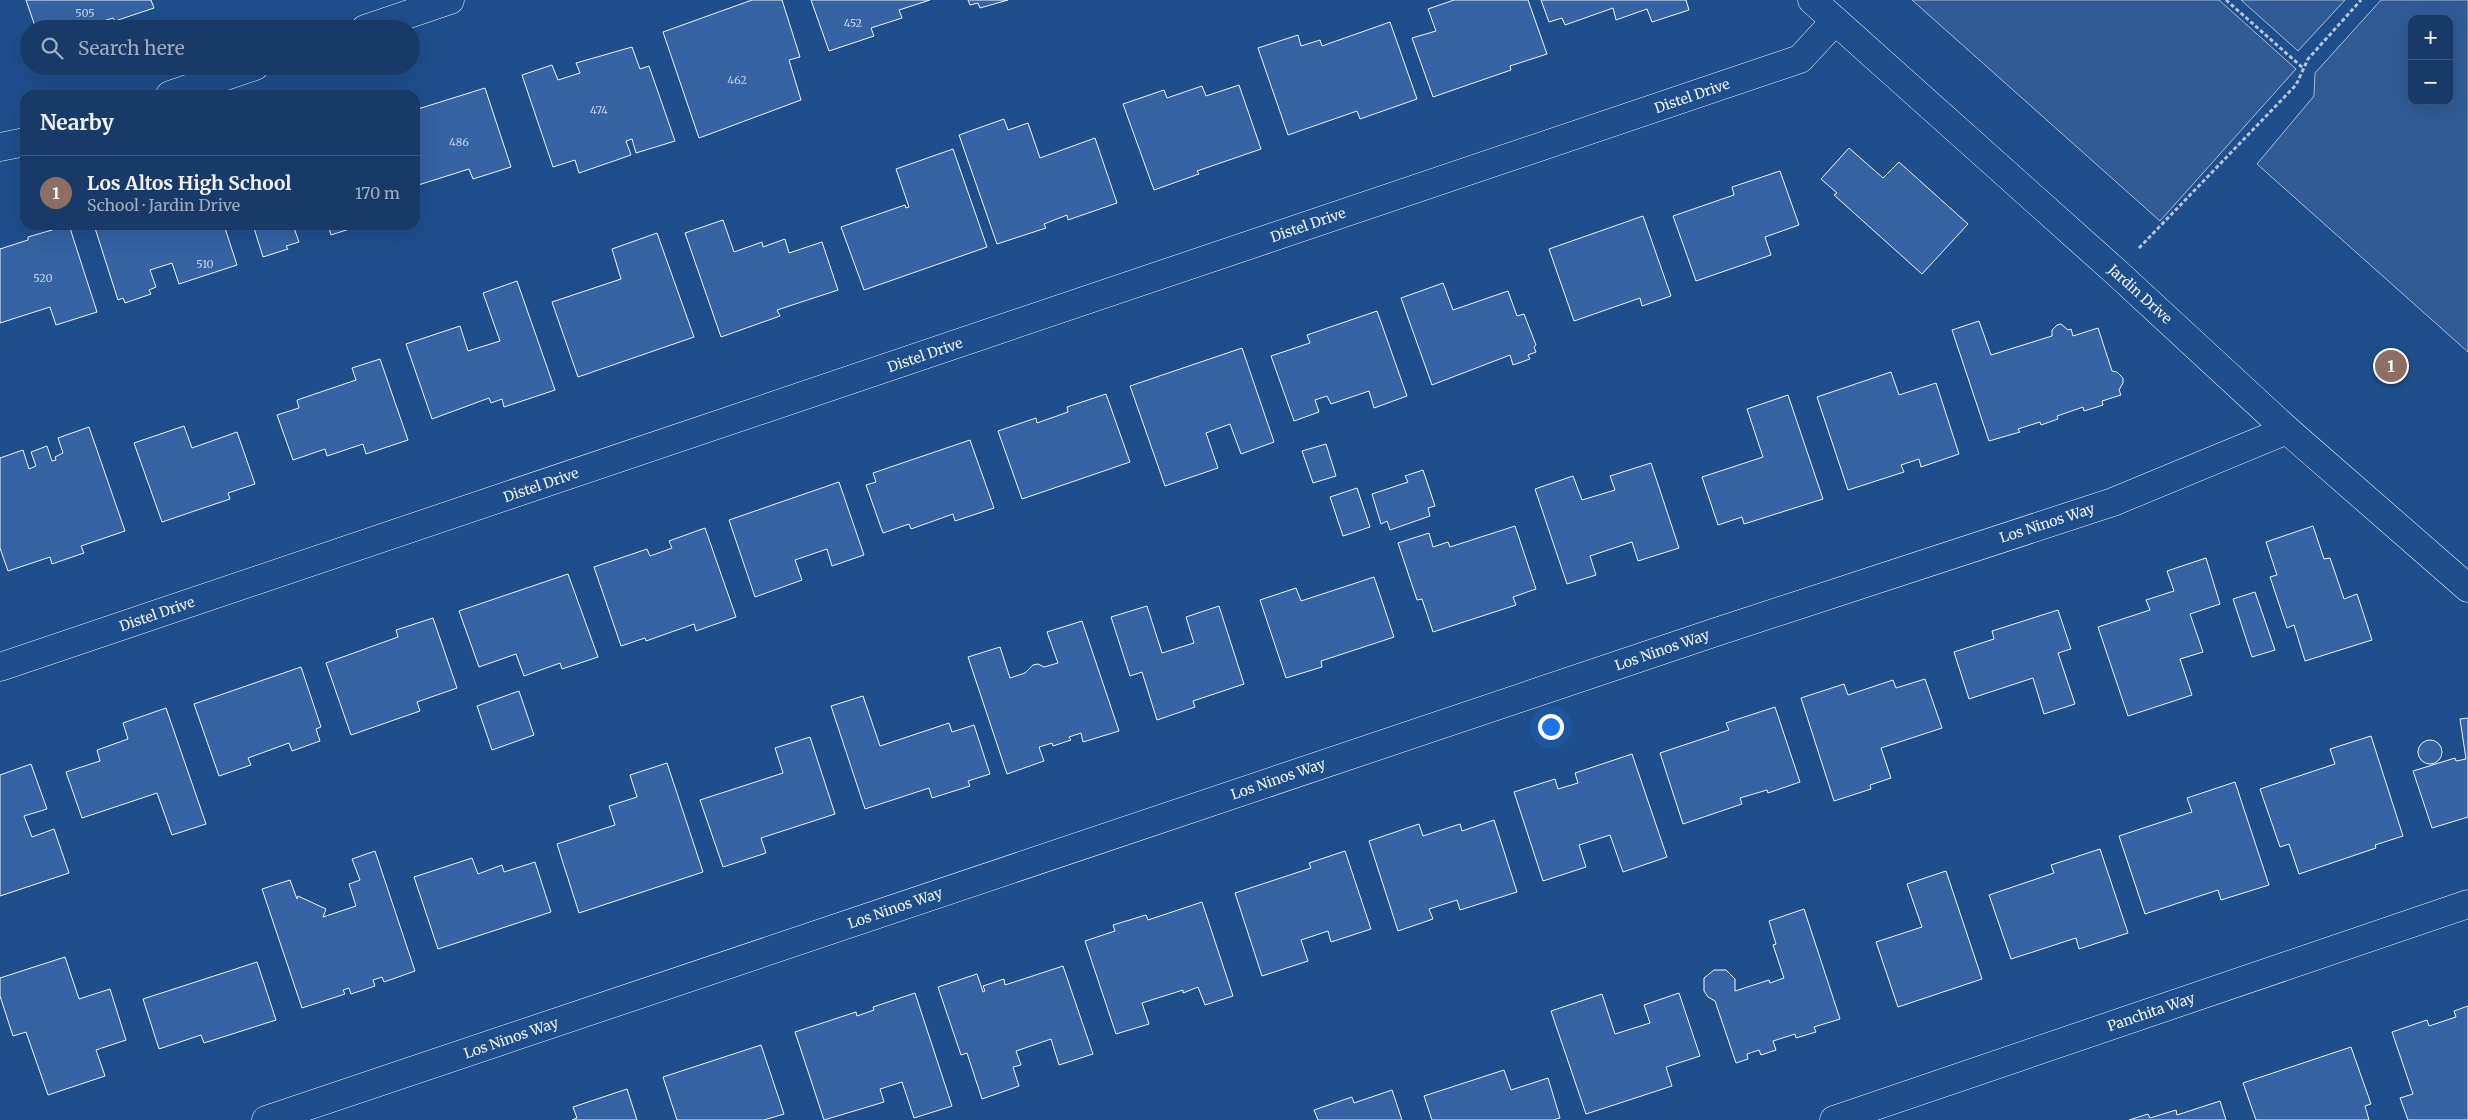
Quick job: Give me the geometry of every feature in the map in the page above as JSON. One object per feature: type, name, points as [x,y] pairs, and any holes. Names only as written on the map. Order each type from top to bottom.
[{"type":"street","points":[[391,20],[450,0]]},
{"type":"street","name":"Jardin Drive","points":[[1812,0],[2116,272],[2287,430],[2468,588]]},
{"type":"street","name":"Distel Drive","points":[[0,667],[1800,59],[1835,21]]},
{"type":"street","points":[[185,90],[229,75]]},
{"type":"street","points":[[0,147],[20,143]]},
{"type":"street","name":"Los Ninos Way","points":[[266,1120],[1688,641],[2113,502],[2287,430]]},
{"type":"street","name":"Panchita Way","points":[[1834,1120],[2468,904]]},
{"type":"path","points":[[2226,0],[2304,68]]},
{"type":"path","points":[[2116,272],[2296,85],[2308,59],[2361,0]]},
{"type":"shaded area","points":[[1912,0],[2219,0],[2296,69],[2160,221]]},
{"type":"shaded area","points":[[2241,0],[2345,0],[2298,51]]},
{"type":"shaded area","points":[[2381,0],[2468,0],[2468,352],[2257,164],[2314,96],[2315,73]]},
{"type":"building","points":[[26,0],[151,0],[154,8],[118,20],[113,18],[107,20],[33,20]]},
{"type":"building","points":[[752,0],[782,0],[800,57],[789,60],[801,100],[699,138],[663,32]]},
{"type":"building","points":[[811,0],[930,0],[899,10],[902,18],[871,28],[874,36],[829,51]]},
{"type":"building","points":[[968,0],[1008,0],[980,8],[978,3],[970,5]]},
{"type":"building","points":[[1454,0],[1528,0],[1547,54],[1510,66],[1511,70],[1433,97],[1412,38],[1436,31],[1428,9]]},
{"type":"building","points":[[1541,0],[1686,0],[1689,10],[1652,22],[1647,9],[1616,20],[1613,8],[1565,25],[1562,18],[1549,22]]},
{"type":"building","points":[[1390,22],[1417,99],[1360,119],[1357,111],[1288,135],[1258,48],[1298,35],[1301,46],[1320,40],[1322,46]]},
{"type":"building","points":[[632,47],[640,69],[649,66],[675,141],[636,153],[632,139],[626,141],[631,155],[579,173],[575,160],[553,167],[522,75],[552,65],[558,80],[580,73],[576,63]]},
{"type":"building","points":[[1239,85],[1261,149],[1197,171],[1199,174],[1154,190],[1123,104],[1164,90],[1167,98],[1202,86],[1206,96]]},
{"type":"building","points":[[485,88],[511,167],[473,179],[469,169],[420,184],[420,108]]},
{"type":"building","points":[[1004,119],[1008,130],[1028,123],[1040,158],[1095,138],[1117,203],[1068,220],[1067,215],[1044,224],[1046,228],[997,244],[959,135]]},
{"type":"building","points":[[1849,148],[1883,178],[1899,162],[1968,224],[1922,274],[1834,195],[1837,193],[1821,179]]},
{"type":"building","points":[[953,149],[987,247],[864,290],[841,227],[905,205],[906,208],[909,207],[896,169]]},
{"type":"building","points":[[1780,171],[1799,225],[1765,237],[1771,255],[1696,281],[1673,216],[1734,195],[1732,187]]},
{"type":"building","points":[[1643,216],[1671,296],[1642,306],[1640,298],[1574,321],[1549,249]]},
{"type":"building","points":[[723,220],[734,252],[762,242],[763,247],[785,239],[789,253],[822,242],[838,290],[777,310],[780,316],[721,337],[685,233]]},
{"type":"building","points":[[52,230],[71,230],[97,312],[56,325],[50,307],[0,323],[0,249],[28,240],[28,237]]},
{"type":"building","points":[[96,230],[226,230],[237,265],[179,284],[172,263],[150,270],[156,287],[149,290],[151,294],[125,303],[123,298],[118,300]]},
{"type":"building","points":[[255,230],[295,230],[299,242],[286,246],[288,249],[263,257]]},
{"type":"building","points":[[330,230],[346,230],[331,235]]},
{"type":"building","points":[[657,233],[694,337],[578,377],[552,302],[621,279],[612,249]]},
{"type":"building","points":[[517,281],[555,390],[504,407],[502,399],[491,403],[489,398],[432,419],[406,344],[460,326],[468,351],[500,341],[483,293]]},
{"type":"building","points":[[1443,283],[1453,310],[1508,291],[1517,316],[1524,314],[1536,345],[1534,347],[1536,352],[1528,355],[1530,359],[1513,365],[1510,355],[1432,385],[1401,298]]},
{"type":"building","points":[[1377,311],[1407,396],[1374,408],[1369,391],[1331,404],[1327,396],[1315,400],[1319,412],[1294,421],[1271,356],[1310,343],[1307,335]]},
{"type":"building","points":[[1979,321],[1991,355],[2052,336],[2052,330],[2057,325],[2061,324],[2068,330],[2071,329],[2073,336],[2098,328],[2112,371],[2117,372],[2123,378],[2123,383],[2119,390],[2121,395],[2102,401],[2103,405],[2084,411],[2083,407],[2057,416],[2058,419],[2041,425],[2040,422],[2018,429],[2020,432],[1989,441],[1952,330]]},
{"type":"building","points":[[1242,348],[1274,442],[1241,454],[1230,424],[1206,433],[1218,468],[1165,486],[1130,386]]},
{"type":"building","points":[[380,359],[408,440],[366,454],[363,444],[327,456],[325,449],[293,460],[277,415],[299,408],[297,400],[356,380],[352,368]]},
{"type":"building","points":[[1891,372],[1899,395],[1936,383],[1959,454],[1921,467],[1919,459],[1901,465],[1904,472],[1848,490],[1817,397]]},
{"type":"building","points":[[1106,394],[1130,462],[1022,499],[998,431],[1036,418],[1037,423],[1068,412],[1067,407]]},
{"type":"building","points":[[1788,395],[1823,499],[1744,524],[1742,517],[1718,525],[1702,477],[1763,457],[1747,409]]},
{"type":"building","points":[[184,426],[192,448],[237,432],[255,484],[228,493],[230,499],[162,522],[134,443]]},
{"type":"building","points":[[89,427],[125,531],[81,546],[84,553],[52,564],[50,557],[8,571],[0,548],[0,458],[23,450],[29,469],[36,466],[31,452],[47,446],[52,461],[56,460],[55,457],[63,453],[58,438]]},
{"type":"building","points":[[970,440],[994,508],[955,521],[953,514],[911,529],[909,524],[883,533],[866,485],[876,482],[873,473]]},
{"type":"building","points":[[1326,444],[1336,476],[1313,483],[1302,451]]},
{"type":"building","points":[[1651,463],[1679,548],[1638,561],[1632,542],[1590,556],[1596,575],[1567,584],[1535,489],[1573,476],[1582,500],[1615,490],[1610,476]]},
{"type":"building","points":[[1423,470],[1435,506],[1428,508],[1430,516],[1390,530],[1387,521],[1381,524],[1372,494],[1408,482],[1405,476]]},
{"type":"building","points":[[839,482],[864,555],[832,566],[827,549],[795,560],[802,580],[755,597],[729,520]]},
{"type":"building","points":[[1357,488],[1370,527],[1343,536],[1330,497]]},
{"type":"building","points":[[1515,526],[1536,589],[1513,597],[1516,605],[1433,632],[1422,599],[1417,600],[1398,543],[1429,533],[1433,547],[1448,542],[1450,547]]},
{"type":"building","points":[[2313,526],[2324,559],[2330,558],[2344,599],[2357,594],[2372,640],[2305,661],[2294,625],[2287,628],[2270,577],[2277,575],[2266,542]]},
{"type":"building","points":[[705,528],[736,617],[696,631],[694,624],[646,641],[645,638],[621,646],[594,567],[647,549],[650,556],[672,548],[669,541]]},
{"type":"building","points":[[2206,558],[2220,604],[2190,614],[2203,652],[2180,659],[2192,695],[2128,716],[2098,627],[2150,610],[2146,600],[2174,591],[2167,571]]},
{"type":"building","points":[[568,574],[598,657],[562,669],[560,663],[524,676],[516,654],[479,667],[459,611]]},
{"type":"building","points":[[1374,577],[1394,637],[1321,661],[1322,667],[1286,678],[1260,600],[1296,588],[1301,601]]},
{"type":"building","points":[[2255,592],[2275,650],[2252,657],[2233,599]]},
{"type":"building","points":[[1147,606],[1162,653],[1194,643],[1186,617],[1219,606],[1244,684],[1193,701],[1195,707],[1157,720],[1142,672],[1130,676],[1111,617]]},
{"type":"building","points":[[2058,610],[2071,649],[2058,653],[2075,704],[2044,714],[2033,678],[1969,699],[1954,652],[1994,639],[1992,631]]},
{"type":"building","points":[[433,618],[457,688],[417,702],[420,711],[351,735],[326,663],[398,637],[396,630]]},
{"type":"building","points":[[1082,621],[1119,731],[1083,742],[1081,733],[1069,737],[1071,740],[1053,746],[1052,743],[1039,747],[1044,761],[1007,774],[968,657],[1000,647],[1010,678],[1025,673],[1033,665],[1038,664],[1044,667],[1058,663],[1047,632]]},
{"type":"building","points":[[301,667],[321,727],[316,729],[320,741],[292,751],[289,743],[248,758],[251,765],[219,776],[194,704]]},
{"type":"building","points":[[1925,679],[1942,728],[1881,748],[1891,778],[1870,785],[1871,789],[1834,801],[1801,698],[1844,684],[1848,695],[1893,680],[1896,688]]},
{"type":"building","points":[[519,691],[534,735],[492,750],[477,706]]},
{"type":"building","points":[[863,696],[880,746],[949,723],[952,732],[974,725],[990,774],[968,781],[970,786],[932,798],[929,788],[865,809],[831,706]]},
{"type":"building","points":[[1775,707],[1800,782],[1768,793],[1767,790],[1740,798],[1742,804],[1683,824],[1660,753],[1729,730],[1726,723]]},
{"type":"building","points":[[166,708],[206,824],[172,835],[157,793],[82,818],[66,772],[100,761],[97,750],[128,739],[123,723]]},
{"type":"building","points":[[2468,718],[2468,817],[2432,828],[2413,771],[2455,758],[2456,761],[2466,759],[2460,719]]},
{"type":"building","points":[[2371,736],[2403,836],[2375,845],[2376,848],[2299,874],[2289,844],[2280,847],[2260,789],[2335,764],[2330,749]]},
{"type":"building","points":[[810,737],[835,814],[761,838],[766,853],[723,867],[700,800],[783,773],[775,748]]},
{"type":"building","points":[[2430,740],[2439,743],[2442,752],[2439,761],[2430,764],[2421,761],[2418,752],[2421,743]]},
{"type":"building","points":[[1632,754],[1667,857],[1623,872],[1610,835],[1579,845],[1586,867],[1543,881],[1514,792],[1555,779],[1558,789],[1578,783],[1575,773]]},
{"type":"building","points":[[667,763],[703,872],[579,913],[557,844],[615,825],[609,806],[637,797],[630,775]]},
{"type":"building","points":[[31,764],[47,809],[24,816],[32,837],[54,829],[69,873],[0,896],[0,775]]},
{"type":"building","points":[[2235,782],[2269,885],[2221,900],[2218,890],[2145,914],[2119,836],[2192,812],[2187,798]]},
{"type":"building","points":[[1494,820],[1517,892],[1460,910],[1457,900],[1429,909],[1433,919],[1398,931],[1369,841],[1419,824],[1423,836],[1460,824],[1462,831]]},
{"type":"building","points":[[2100,849],[2128,933],[2079,949],[2076,938],[2011,959],[1989,895],[2054,873],[2051,865]]},
{"type":"building","points":[[375,851],[415,971],[384,982],[382,977],[373,980],[375,986],[351,994],[349,988],[343,990],[345,994],[302,1008],[262,889],[290,880],[297,899],[298,896],[326,909],[323,917],[356,906],[349,884],[360,880],[352,859]]},
{"type":"building","points":[[1345,851],[1371,929],[1331,942],[1328,931],[1301,940],[1308,961],[1262,976],[1235,893],[1311,868],[1309,863]]},
{"type":"building","points":[[472,858],[478,874],[502,865],[504,872],[535,862],[551,912],[438,949],[414,877]]},
{"type":"building","points":[[1946,871],[1982,979],[1898,1007],[1876,942],[1922,927],[1907,884]]},
{"type":"building","points":[[1202,902],[1233,996],[1205,1005],[1198,987],[1183,993],[1183,990],[1142,1003],[1149,1024],[1116,1034],[1085,941],[1115,931],[1113,925],[1146,915],[1148,920]]},
{"type":"building","points":[[1804,909],[1840,1019],[1814,1027],[1816,1032],[1796,1038],[1795,1034],[1773,1041],[1776,1050],[1761,1055],[1759,1050],[1747,1054],[1748,1059],[1736,1063],[1715,1001],[1708,997],[1704,991],[1704,978],[1714,970],[1726,970],[1735,979],[1735,991],[1769,980],[1770,983],[1784,978],[1773,945],[1776,944],[1769,921]]},
{"type":"building","points":[[65,957],[79,999],[110,989],[126,1040],[96,1050],[105,1076],[48,1095],[26,1032],[13,1036],[0,996],[0,978]]},
{"type":"building","points":[[257,962],[276,1020],[204,1043],[201,1035],[159,1049],[143,999]]},
{"type":"building","points":[[1063,966],[1093,1054],[1059,1065],[1051,1039],[1016,1051],[1021,1065],[1013,1067],[1019,1086],[982,1099],[967,1053],[961,1055],[938,987],[977,974],[983,992],[985,991],[983,986],[1004,979],[1005,985]]},
{"type":"building","points":[[915,993],[952,1106],[914,1118],[902,1082],[880,1089],[884,1102],[824,1120],[795,1032],[856,1012],[857,1016],[874,1010],[873,1007]]},
{"type":"building","points":[[1679,993],[1700,1056],[1666,1067],[1672,1086],[1586,1114],[1551,1011],[1602,994],[1615,1034],[1650,1023],[1644,1005]]},
{"type":"building","points":[[2468,1006],[2468,1120],[2408,1120],[2400,1098],[2413,1094],[2392,1032],[2427,1020],[2429,1026],[2456,1017],[2454,1011]]},
{"type":"building","points":[[761,1045],[784,1114],[764,1120],[677,1120],[663,1077]]},
{"type":"building","points":[[2351,1047],[2371,1104],[2365,1106],[2369,1120],[2256,1120],[2243,1083]]},
{"type":"building","points":[[1504,1070],[1511,1090],[1548,1078],[1560,1118],[1553,1120],[1432,1120],[1424,1096]]},
{"type":"building","points":[[627,1089],[637,1120],[572,1120],[577,1118],[573,1107]]},
{"type":"building","points":[[1392,1090],[1402,1120],[1318,1120],[1314,1110],[1352,1097],[1354,1103]]},
{"type":"building","points":[[2220,1101],[2226,1120],[2129,1120],[2148,1114],[2150,1118],[2176,1110],[2177,1115]]},
{"type":"place","name":"Los Altos High School","points":[[2391,366]]}]
